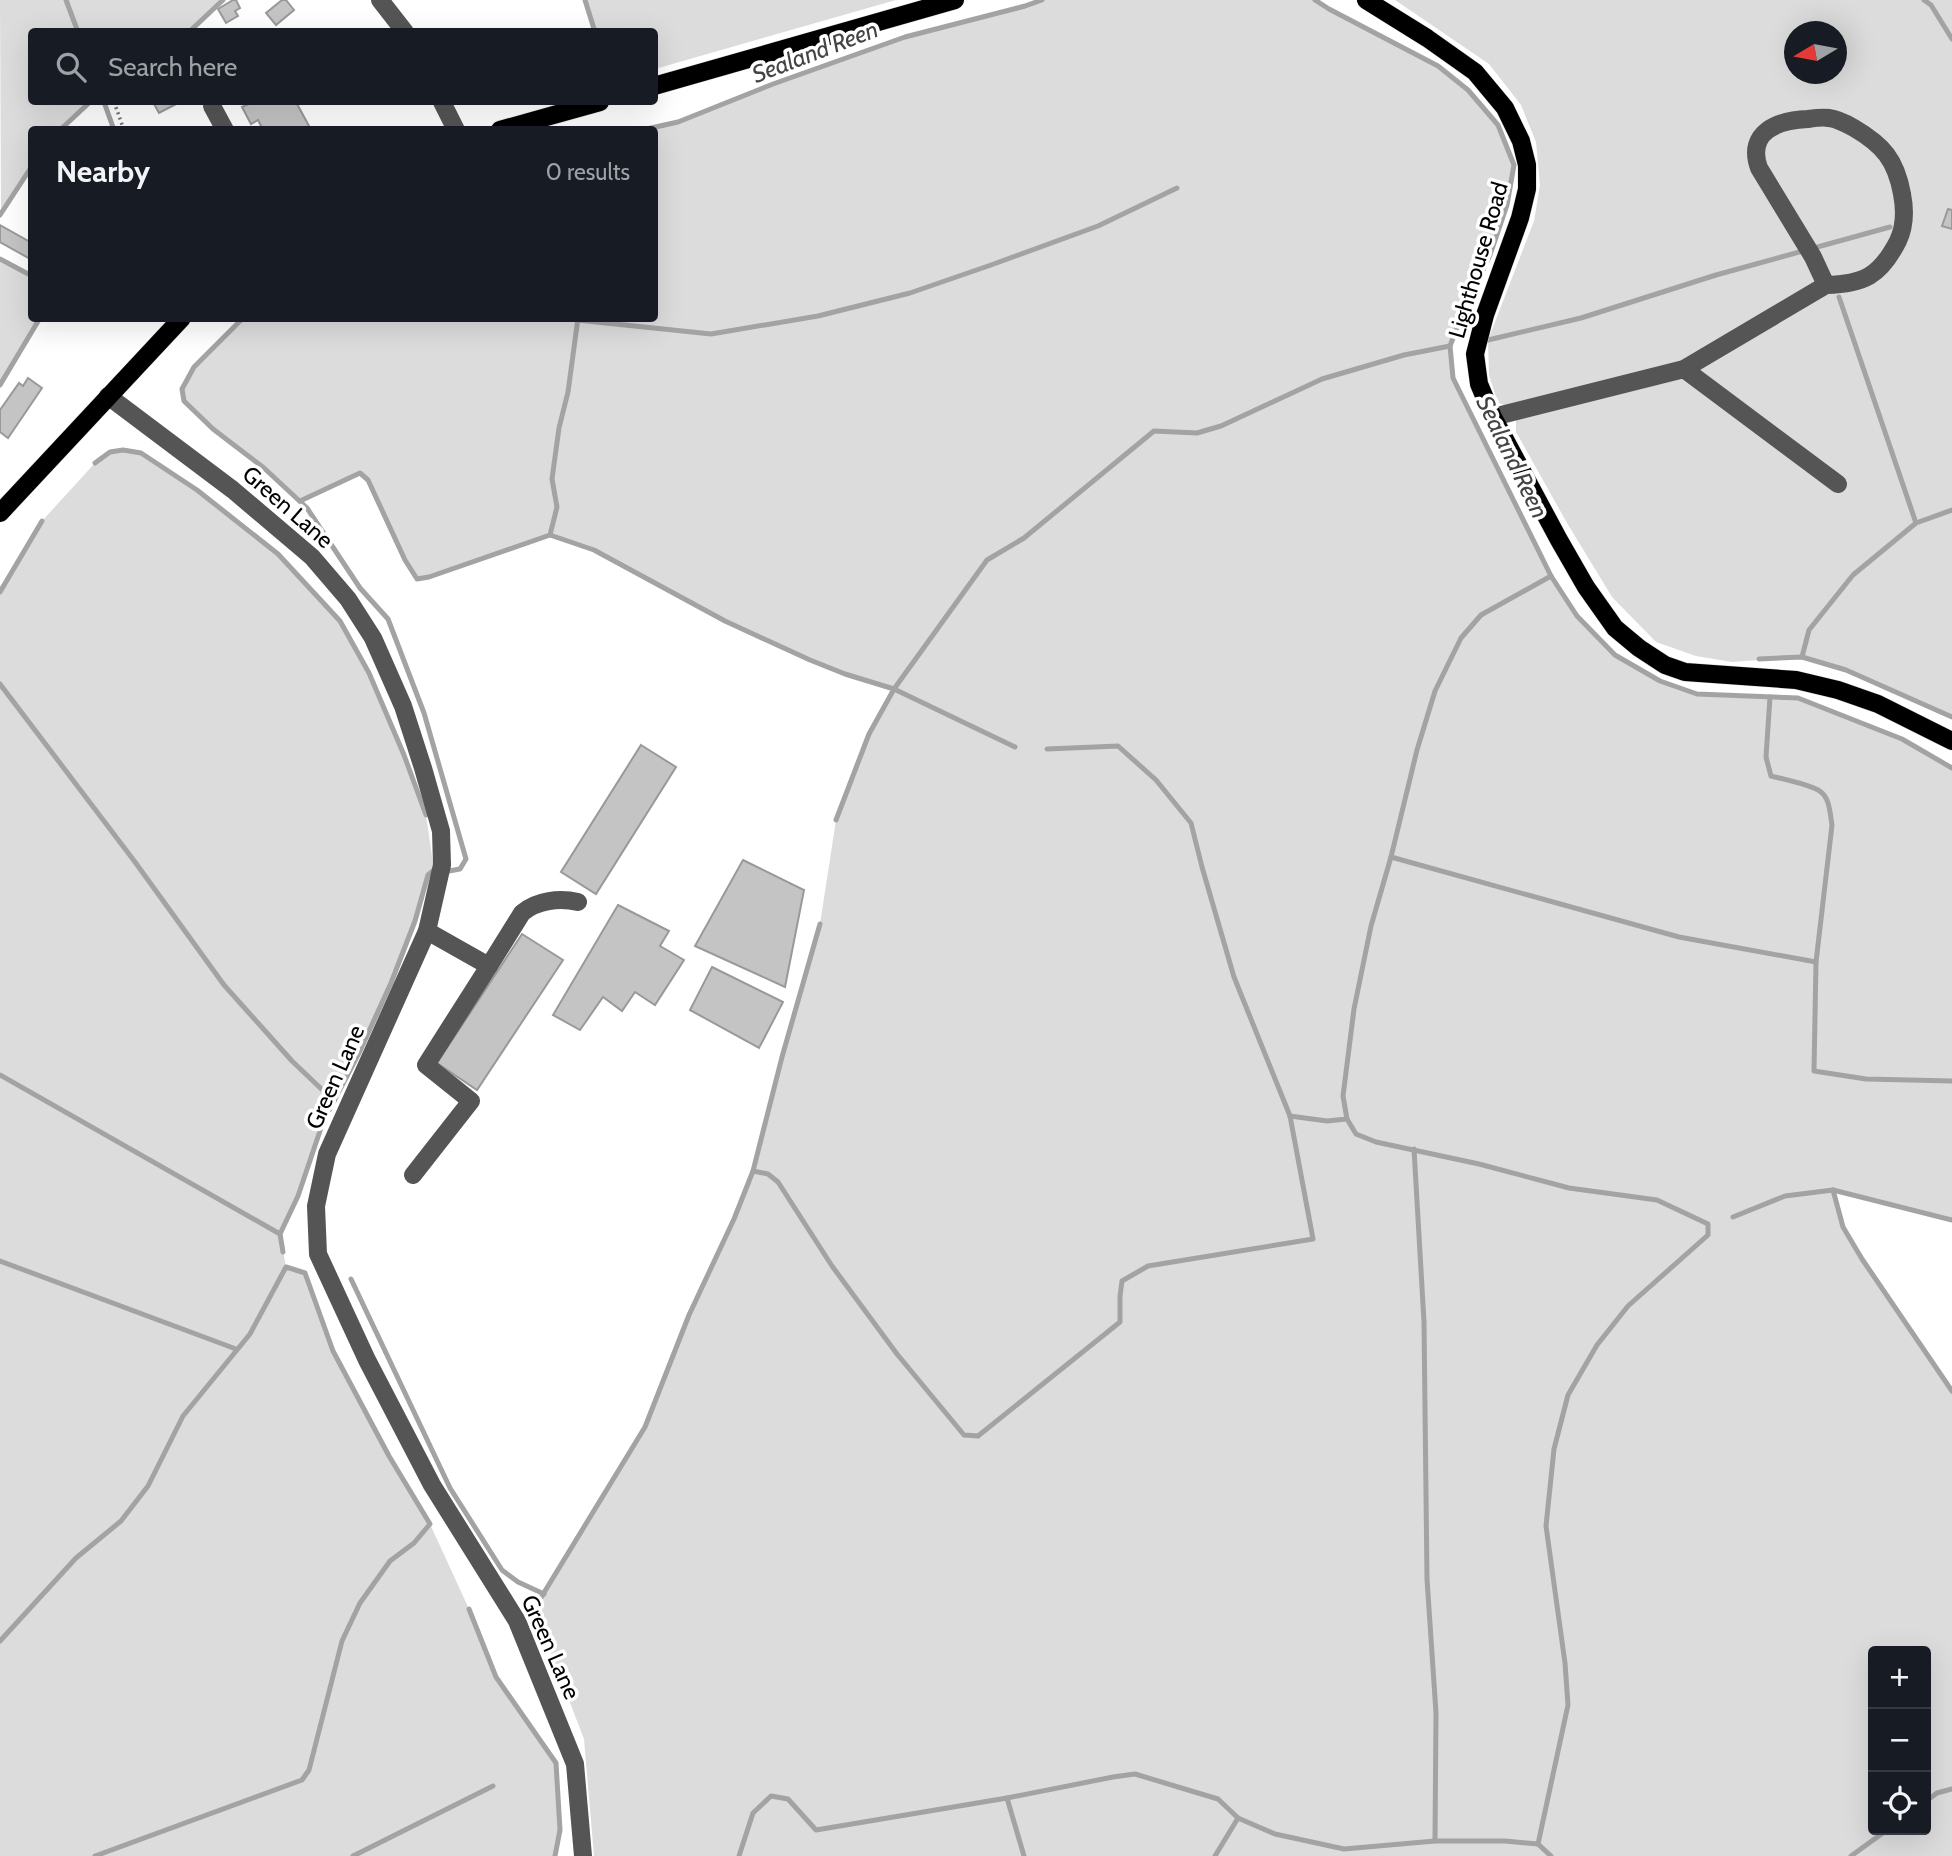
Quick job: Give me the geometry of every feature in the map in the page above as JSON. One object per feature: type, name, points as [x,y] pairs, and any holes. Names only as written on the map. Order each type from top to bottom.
[{"type":"main road","points":[[658,85],[955,0]]},
{"type":"main road","name":"Lighthouse Road","points":[[1366,0],[1475,72],[1506,108],[1521,141],[1527,165],[1527,189],[1520,218],[1485,315],[1475,354],[1479,384],[1493,417],[1586,587],[1615,628],[1665,665],[1685,672],[1796,680],[1838,690],[1878,704],[1952,741]]},
{"type":"main road","points":[[514,126],[589,105]]},
{"type":"main road","points":[[0,513],[178,322]]},
{"type":"street","points":[[380,0],[402,28]]},
{"type":"street","points":[[444,105],[454,126]]},
{"type":"street","points":[[212,106],[223,126]]},
{"type":"street","points":[[1493,417],[1684,369],[1826,285],[1851,284],[1867,278],[1880,268],[1903,228],[1900,180],[1888,156],[1875,140],[1844,122],[1829,118],[1795,119],[1764,132],[1758,141],[1755,156],[1759,168],[1808,249],[1826,285]]},
{"type":"street","points":[[1684,369],[1839,484]]},
{"type":"street","name":"Green Lane","points":[[108,396],[233,490],[312,557],[348,599],[373,638],[402,705],[424,768],[442,831],[442,865],[427,931],[327,1154],[316,1206],[318,1254],[367,1360],[432,1485],[517,1621],[575,1764],[583,1856]]},
{"type":"street","points":[[413,1175],[471,1101],[426,1065],[522,913],[533,905],[555,900],[579,902]]},
{"type":"street","points":[[427,931],[489,965]]},
{"type":"path","points":[[115,105],[123,126]]},
{"type":"shaded area","points":[[0,0],[223,0],[192,28],[28,28],[28,105],[87,105],[63,126],[28,126],[28,171],[1,214]]},
{"type":"shaded area","points":[[585,0],[896,0],[658,68],[658,28],[594,28]]},
{"type":"shaded area","points":[[1042,0],[1315,0],[1438,66],[1468,90],[1498,125],[1514,165],[1507,205],[1490,255],[1450,345],[1453,378],[1551,576],[1577,616],[1615,655],[1660,681],[1697,694],[1798,698],[1902,739],[1952,768],[1952,1220],[1833,1191],[1843,1227],[1862,1259],[1952,1391],[1952,1856],[594,1856],[584,1739],[534,1609],[645,1427],[689,1315],[734,1219],[753,1171],[820,924],[836,820],[869,734],[894,689],[810,660],[725,621],[594,550],[551,535],[417,579],[405,560],[368,480],[360,473],[300,501],[264,468],[213,429],[184,401],[182,389],[194,367],[240,322],[658,322],[657,126],[678,122],[773,84],[905,37]]},
{"type":"shaded area","points":[[1395,0],[1952,0],[1952,717],[1846,670],[1802,657],[1732,662],[1696,656],[1656,642],[1612,597],[1516,432],[1516,420],[1511,407],[1498,403],[1489,375],[1488,340],[1534,221],[1540,185],[1536,142],[1521,105],[1489,64]]},
{"type":"shaded area","points":[[0,259],[28,274],[28,322],[38,322],[0,385]]},
{"type":"shaded area","points":[[123,450],[141,453],[197,490],[278,554],[340,621],[370,673],[426,815],[434,870],[428,875],[415,921],[391,983],[323,1122],[298,1196],[280,1234],[286,1267],[305,1273],[333,1351],[389,1456],[430,1524],[469,1609],[496,1677],[556,1763],[560,1830],[555,1856],[0,1856],[0,592],[42,521],[95,463],[110,452]]},
{"type":"building","points":[[236,0],[240,8],[235,11],[238,16],[226,23],[218,9]]},
{"type":"building","points":[[282,0],[286,0],[294,10],[276,25],[266,13]]},
{"type":"building","points":[[155,105],[174,105],[159,113]]},
{"type":"building","points":[[298,105],[309,126],[261,126],[258,120],[251,124],[242,107]]},
{"type":"building","points":[[1948,209],[1952,210],[1952,229],[1942,226]]},
{"type":"building","points":[[0,225],[28,241],[28,258],[0,242]]},
{"type":"building","points":[[28,378],[42,388],[8,438],[0,432],[0,410],[19,383],[23,386]]},
{"type":"building","points":[[641,745],[676,767],[596,894],[561,872]]},
{"type":"building","points":[[743,860],[804,890],[785,987],[695,946]]},
{"type":"building","points":[[618,905],[669,931],[660,946],[684,960],[655,1005],[635,992],[622,1011],[603,997],[580,1030],[553,1015]]},
{"type":"building","points":[[522,934],[563,960],[477,1090],[437,1063]]},
{"type":"building","points":[[712,967],[783,1002],[759,1048],[690,1010]]},
{"type":"waterway","points":[[66,0],[76,28]]},
{"type":"waterway","points":[[193,28],[223,0]]},
{"type":"waterway","points":[[585,0],[594,28]]},
{"type":"waterway","name":"Sealand Reen","points":[[658,126],[678,122],[773,84],[905,37],[1042,0]]},
{"type":"waterway","name":"Sealand Reen","points":[[1315,0],[1438,66],[1468,90],[1498,125],[1514,165],[1507,205],[1490,255],[1450,346],[1453,378],[1551,576],[1577,616],[1615,655],[1660,681],[1697,694],[1798,698],[1902,739],[1952,768]]},
{"type":"waterway","points":[[1924,0],[1931,5],[1952,39]]},
{"type":"waterway","points":[[64,126],[87,105]]},
{"type":"waterway","points":[[105,105],[113,126]]},
{"type":"waterway","points":[[0,215],[28,172]]},
{"type":"waterway","points":[[596,322],[711,334],[818,316],[910,293],[991,265],[1098,226],[1177,188]]},
{"type":"waterway","points":[[1488,340],[1581,318],[1716,275],[1890,227]]},
{"type":"waterway","points":[[0,259],[28,274]]},
{"type":"waterway","points":[[1839,297],[1916,523]]},
{"type":"waterway","points":[[0,385],[38,322]]},
{"type":"waterway","points":[[239,322],[194,367],[182,389],[184,401],[307,508],[360,588],[388,619],[424,713],[466,859],[460,869],[449,871]]},
{"type":"waterway","points":[[550,535],[557,507],[552,479],[577,322]]},
{"type":"waterway","points":[[836,820],[869,734],[894,689],[987,560],[1024,538],[1154,431],[1197,433],[1221,426],[1322,379],[1404,355],[1450,346]]},
{"type":"waterway","points":[[95,463],[110,452],[123,450],[141,453],[197,490],[278,554],[340,621],[369,673],[426,815]]},
{"type":"waterway","points":[[300,501],[360,473],[368,480],[405,560],[417,579],[550,535],[594,550],[725,621],[810,660],[894,689],[1015,747]]},
{"type":"waterway","points":[[1802,657],[1809,630],[1853,575],[1916,523],[1952,510]]},
{"type":"waterway","points":[[0,592],[42,521]]},
{"type":"waterway","points":[[1538,1844],[1568,1705],[1565,1663],[1546,1526],[1554,1449],[1568,1395],[1597,1345],[1628,1306],[1708,1235],[1708,1224],[1657,1200],[1569,1188],[1479,1164],[1376,1142],[1356,1134],[1347,1119],[1343,1096],[1354,1009],[1371,926],[1435,691],[1461,638],[1481,615],[1551,576]]},
{"type":"waterway","points":[[1759,659],[1802,657],[1846,670],[1952,717]]},
{"type":"waterway","points":[[0,684],[224,985],[292,1061],[334,1101]]},
{"type":"waterway","points":[[1770,697],[1766,757],[1771,776],[1821,792],[1828,803],[1832,825],[1816,962],[1814,1071],[1866,1079],[1952,1081]]},
{"type":"waterway","points":[[753,1171],[768,1174],[778,1182],[832,1266],[897,1354],[964,1435],[978,1436],[1120,1322],[1122,1281],[1148,1266],[1313,1239],[1290,1116],[1234,977],[1191,823],[1156,780],[1118,746],[1047,749]]},
{"type":"waterway","points":[[1391,857],[1679,937],[1816,962]]},
{"type":"waterway","points":[[283,1252],[280,1234],[298,1196],[323,1122],[391,983],[415,921],[428,875],[434,870]]},
{"type":"waterway","points":[[534,1609],[645,1427],[689,1315],[734,1219],[753,1171],[820,924]]},
{"type":"waterway","points":[[0,1075],[280,1234]]},
{"type":"waterway","points":[[1290,1116],[1327,1121],[1347,1119]]},
{"type":"waterway","points":[[1414,1149],[1424,1322],[1427,1579],[1436,1713],[1435,1841]]},
{"type":"waterway","points":[[1833,1190],[1843,1227],[1952,1391]]},
{"type":"waterway","points":[[1733,1217],[1785,1196],[1833,1190],[1952,1220]]},
{"type":"waterway","points":[[0,1261],[236,1349]]},
{"type":"waterway","points":[[0,1641],[76,1558],[121,1521],[148,1486],[183,1416],[250,1334],[286,1267],[305,1273],[333,1351],[389,1456],[430,1524],[414,1543],[390,1561],[360,1603],[342,1641],[309,1770],[302,1780],[95,1856]]},
{"type":"waterway","points":[[351,1279],[450,1488],[502,1570],[518,1582],[544,1594]]},
{"type":"waterway","points":[[469,1609],[496,1677],[556,1763],[560,1830],[555,1856]]},
{"type":"waterway","points":[[739,1856],[753,1813],[771,1796],[788,1799],[816,1830],[1135,1774],[1218,1799],[1238,1818],[1275,1834],[1344,1849],[1435,1841],[1505,1841],[1538,1844],[1551,1856]]},
{"type":"waterway","points":[[353,1856],[493,1786]]},
{"type":"waterway","points":[[1931,1797],[1952,1789]]},
{"type":"waterway","points":[[1007,1798],[1024,1856]]},
{"type":"waterway","points":[[1215,1856],[1238,1818]]},
{"type":"waterway","points":[[1851,1856],[1880,1835]]}]
